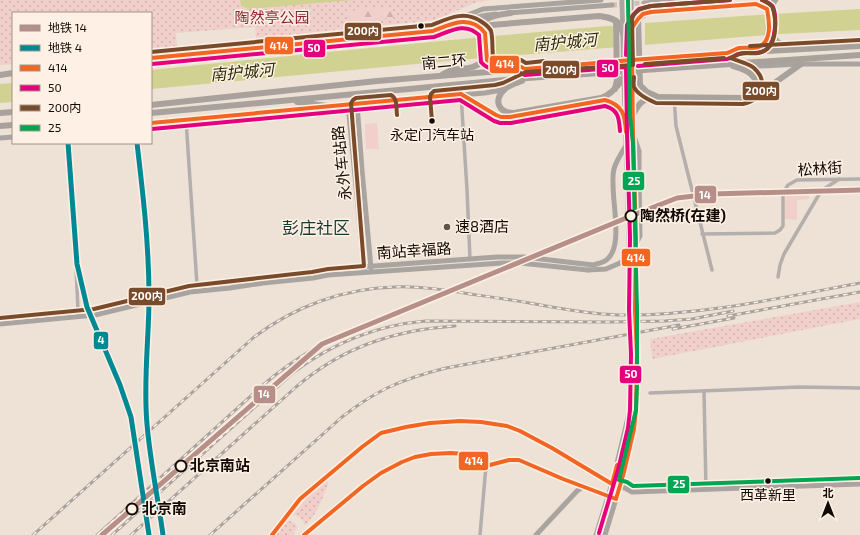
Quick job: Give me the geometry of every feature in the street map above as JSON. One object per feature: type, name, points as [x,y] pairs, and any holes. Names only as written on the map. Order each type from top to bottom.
[{"type":"highway","points":[[756,4],[762,0]]},
{"type":"highway","points":[[632,28],[638,19],[644,14],[651,12],[763,4],[770,0]]},
{"type":"highway","points":[[727,53],[738,48],[760,46],[765,42],[768,34],[768,10],[770,0]]},
{"type":"highway","points":[[775,0],[768,10],[774,38],[780,44],[809,44],[821,48]]},
{"type":"highway","points":[[756,4],[768,10]]},
{"type":"highway","points":[[485,60],[482,24],[487,19],[511,13]]},
{"type":"highway","points":[[482,31],[491,25],[599,16],[607,17],[616,21],[619,24],[623,34]]},
{"type":"highway","points":[[638,19],[640,84]]},
{"type":"highway","points":[[615,88],[617,80],[616,21]]},
{"type":"highway","name":"南二环","points":[[152,104],[377,81],[727,53],[860,46]]},
{"type":"highway","name":"南二环","points":[[152,113],[527,78],[860,55]]},
{"type":"highway","points":[[485,60],[496,65],[514,65],[525,69]]},
{"type":"highway","points":[[439,76],[451,70],[470,68],[485,60]]},
{"type":"highway","points":[[728,64],[749,72],[754,78],[756,83],[753,93],[743,98]]},
{"type":"highway","points":[[633,115],[638,106],[644,100],[657,97],[752,97],[759,94],[801,64]]},
{"type":"highway","points":[[0,74],[12,72]]},
{"type":"highway","points":[[527,78],[505,89],[499,97],[498,102],[501,110],[510,113],[601,98],[606,96],[615,88],[624,77]]},
{"type":"highway","points":[[632,77],[647,92],[657,97]]},
{"type":"highway","points":[[461,94],[501,117],[517,116],[605,100],[611,101],[619,106],[624,116]]},
{"type":"highway","points":[[286,101],[327,106]]},
{"type":"highway","points":[[0,113],[12,112]]},
{"type":"highway","points":[[0,117],[12,116]]},
{"type":"highway","points":[[0,126],[12,125]]},
{"type":"street","points":[[442,28],[451,22],[483,9],[601,0]]},
{"type":"street","points":[[622,0],[624,116],[627,144],[633,310],[636,238],[631,0]]},
{"type":"street","points":[[644,3],[684,0]]},
{"type":"street","points":[[152,58],[433,31],[484,15],[612,6]]},
{"type":"street","points":[[459,22],[475,25],[482,31]]},
{"type":"street","points":[[728,64],[760,66],[860,64]]},
{"type":"street","points":[[152,123],[505,89]]},
{"type":"street","points":[[461,94],[468,190],[470,259]]},
{"type":"street","points":[[674,97],[676,126],[712,270]]},
{"type":"street","name":"永外车站路","points":[[348,104],[364,272]]},
{"type":"street","name":"永外车站路","points":[[357,104],[371,272]]},
{"type":"street","points":[[186,120],[197,285]]},
{"type":"street","name":"南站幸福路","points":[[0,324],[95,315],[158,301],[190,292],[328,275],[502,263],[520,263],[588,270],[606,269],[620,263],[632,252],[640,236],[639,151],[633,131]]},
{"type":"street","points":[[0,138],[12,137]]},
{"type":"street","points":[[70,144],[78,310]]},
{"type":"street","points":[[136,144],[152,294],[158,301]]},
{"type":"street","name":"南站幸福路","points":[[0,317],[94,309],[152,294],[197,285],[236,282],[257,278],[305,274],[364,266],[497,257],[524,257],[593,264],[600,263],[612,254],[614,247],[616,238],[613,181],[614,168],[627,144]]},
{"type":"street","name":"松林街","points":[[702,234],[775,233],[783,226],[783,192],[788,185],[797,180],[860,179]]},
{"type":"street","points":[[778,277],[784,254],[821,191],[839,180]]},
{"type":"street","points":[[596,535],[612,484],[630,409],[630,354]]},
{"type":"street","points":[[605,535],[620,487],[634,429],[636,410],[637,354]]},
{"type":"street","points":[[650,393],[800,387],[860,388]]},
{"type":"street","points":[[704,391],[706,490]]},
{"type":"street","points":[[480,535],[486,466]]},
{"type":"street","points":[[612,484],[632,492],[860,484]]},
{"type":"street","points":[[536,535],[577,491],[584,486],[616,499]]},
{"type":"green space","name":"陶然亭公园","points":[[0,0],[492,0],[477,2],[435,20],[256,38],[255,27],[176,33],[177,46],[152,49],[152,12],[12,12],[12,64],[0,65]]},
{"type":"green space","points":[[365,8],[393,8],[393,18],[349,20],[349,12]]},
{"type":"green space","points":[[377,123],[379,149],[366,149],[365,124]]},
{"type":"green space","points":[[809,187],[809,199],[797,200],[797,220],[785,219],[785,199],[791,188]]},
{"type":"green space","points":[[860,302],[860,319],[652,359],[650,339]]},
{"type":"green space","points":[[329,481],[317,510],[305,526],[298,516],[293,515],[314,491]]},
{"type":"green space","points":[[291,521],[297,526],[293,535],[276,535],[284,523]]},
{"type":"water","points":[[240,0],[353,0],[248,9],[241,6]]},
{"type":"water","name":"南护城河","points":[[860,9],[860,30],[780,34],[470,59],[152,89],[152,70],[594,27]]},
{"type":"water","points":[[12,83],[12,102],[0,103],[0,84]]},
{"type":"pier","points":[[645,21],[645,47],[614,49],[613,28],[611,24]]},
{"type":"tunnel","points":[[612,5],[644,3]]},
{"type":"tunnel","points":[[630,354],[631,310]]},
{"type":"tunnel","points":[[635,310],[637,354]]},
{"type":"railway","points":[[33,535],[253,338],[285,317],[320,301],[338,295],[376,288],[414,287],[451,291],[587,312],[618,315],[649,315],[679,313],[740,305],[860,283]]},
{"type":"railway","points":[[728,316],[860,292]]},
{"type":"railway","points":[[112,535],[294,372],[324,352],[356,337],[390,327],[426,321],[665,321],[692,319],[733,311]]},
{"type":"railway","points":[[673,329],[734,318]]},
{"type":"railway","points":[[210,535],[342,417],[369,398],[394,385],[416,376],[446,368],[679,325]]},
{"type":"railway","points":[[131,535],[296,387],[332,361],[370,343],[390,337],[433,328],[455,326]]},
{"type":"railway","points":[[97,535],[275,375],[312,350],[367,327]]},
{"type":"metro line","name":"4","points":[[68,144],[77,264],[87,307],[120,385],[131,417],[149,535]]},
{"type":"metro line","name":"4","points":[[137,144],[149,278],[146,376],[147,424],[163,535]]},
{"type":"metro line","name":"14","points":[[102,535],[322,344],[677,198],[712,194],[860,190]]},
{"type":"transit line","name":"25","points":[[628,0],[630,116],[633,144],[637,310],[637,385],[636,410],[619,480],[627,482],[633,486],[860,478]]},
{"type":"transit line","name":"50","points":[[626,55],[627,25],[639,9],[651,6],[730,0]]},
{"type":"transit line","name":"200内","points":[[432,121],[430,97],[434,91],[495,85],[503,83],[526,72],[633,65],[632,19],[635,13],[639,10],[651,6],[730,0]]},
{"type":"transit line","name":"50","points":[[638,66],[727,59],[742,53],[757,53],[764,51],[770,45],[774,35],[775,23],[773,7],[762,0]]},
{"type":"transit line","name":"200内","points":[[634,77],[634,86],[636,90],[656,103],[743,104],[755,99],[759,95],[762,84],[759,73],[752,66],[730,58],[741,53],[758,53],[771,45],[775,30],[774,12],[771,5],[762,0]]},
{"type":"transit line","name":"414","points":[[756,4],[767,9],[769,25],[768,36],[763,44],[758,47],[739,48],[727,53],[632,60],[632,28],[643,14],[651,12],[756,4]]},
{"type":"transit line","name":"200内","points":[[152,52],[432,25],[457,16],[469,16],[476,18],[491,31],[493,56],[498,59],[515,59],[526,63],[544,61]]},
{"type":"transit line","name":"414","points":[[152,58],[433,31],[460,22],[467,22],[479,27],[485,33],[487,60],[496,64],[516,65],[525,69],[632,60]]},
{"type":"transit line","name":"50","points":[[152,64],[434,37],[451,30],[462,28],[473,31],[479,35],[481,62],[489,68],[497,70],[516,71],[525,75],[626,67],[630,238],[630,410],[628,428],[618,470],[599,533]]},
{"type":"transit line","name":"200内","points":[[750,46],[860,40]]},
{"type":"transit line","name":"200内","points":[[645,64],[724,58]]},
{"type":"transit line","name":"414","points":[[304,535],[381,473],[415,457],[431,454],[464,454],[479,465],[486,466],[509,460],[519,460],[563,479],[616,499],[634,429],[636,410],[636,238],[632,60]]},
{"type":"transit line","name":"414","points":[[152,123],[461,94],[501,117],[510,117],[605,100],[616,105],[622,112],[626,132]]},
{"type":"transit line","name":"200内","points":[[0,318],[94,309],[189,286],[364,266],[351,103],[356,98],[391,95],[396,101],[397,115]]},
{"type":"transit line","name":"50","points":[[152,129],[460,100],[494,121],[500,123],[511,123],[605,106],[616,113],[619,119],[620,131]]},
{"type":"transit line","name":"414","points":[[272,535],[300,499],[362,447],[381,433],[406,427],[430,423],[460,421],[481,422],[507,426],[520,431],[552,448],[612,484],[617,465]]},
{"type":"place","name":"永定门汽车站","points":[[432,121]]},
{"type":"place","name":"陶然桥(在建)","points":[[631,216]]},
{"type":"place","name":"速8酒店","points":[[447,227]]},
{"type":"place","name":"北京南站","points":[[181,466]]},
{"type":"place","name":"西革新里","points":[[768,481]]},
{"type":"place","name":"北京南","points":[[132,509]]},
{"type":"district","name":"彭庄社区","points":[[316,228]]}]
